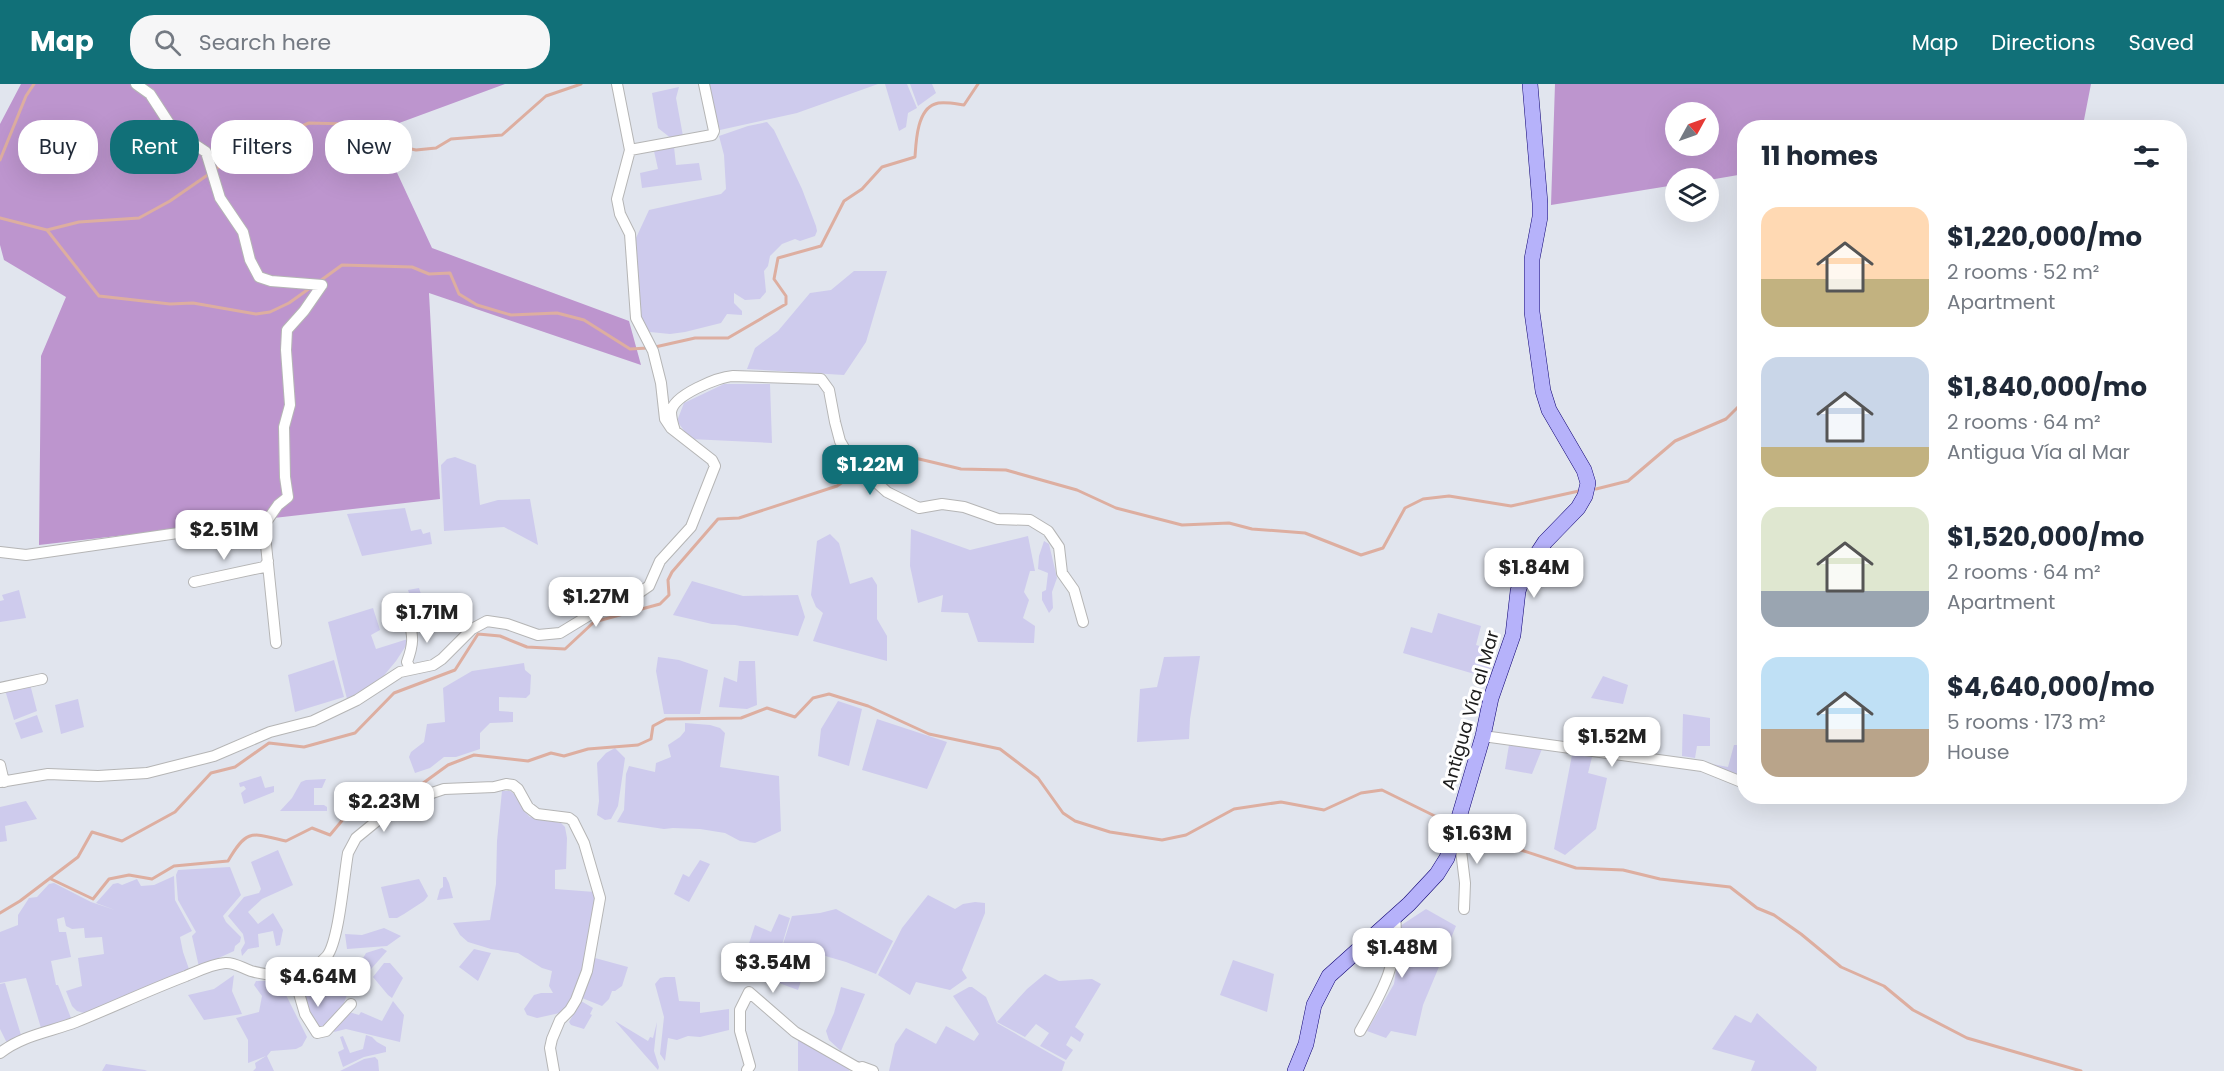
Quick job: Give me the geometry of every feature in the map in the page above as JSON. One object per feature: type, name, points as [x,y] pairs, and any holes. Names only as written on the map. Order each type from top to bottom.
[{"type":"main road","name":"Antigua Vía al Mar","points":[[1295,1071],[1306,1044],[1314,1005],[1323,984],[1333,971],[1395,916],[1437,874],[1447,858],[1483,736],[1491,698],[1513,635],[1518,591],[1524,574],[1545,542],[1578,508],[1585,496],[1588,483],[1584,470],[1549,410],[1543,391],[1532,312],[1532,260],[1540,217],[1540,203],[1530,84]]},
{"type":"street","points":[[136,84],[150,94],[176,134],[206,152],[220,198],[243,232],[250,260],[259,277],[271,281],[322,285],[287,330],[290,405],[284,427],[285,477],[288,497],[278,505],[264,525]]},
{"type":"street","points":[[0,765],[2,782],[48,774],[98,776],[147,772],[195,762],[270,732],[313,722],[357,700],[394,675],[410,669],[433,665],[472,629],[487,621],[507,624],[530,633],[553,635],[566,631],[601,608],[646,590],[660,561],[691,527],[714,469],[712,460],[675,431],[665,419],[661,383],[653,351],[636,318],[630,234],[618,206],[630,150],[617,84]]},
{"type":"street","points":[[630,150],[712,135],[714,131],[704,84]]},
{"type":"street","points":[[675,431],[671,413],[676,402],[686,394],[719,378],[733,376],[821,379],[829,390],[840,441],[847,453],[887,492],[920,508],[942,504],[964,507],[998,519],[1029,520],[1048,531],[1059,547],[1062,573],[1074,590],[1083,622]]},
{"type":"street","points":[[0,552],[26,555],[259,520],[264,525],[276,643]]},
{"type":"street","points":[[194,582],[264,567],[268,561]]},
{"type":"street","points":[[410,669],[407,662],[414,636],[409,618],[414,615]]},
{"type":"street","points":[[0,688],[42,679]]},
{"type":"street","points":[[1483,736],[1702,766],[1737,780]]},
{"type":"street","points":[[0,1053],[27,1037],[76,1022],[145,991],[216,965],[229,963],[253,971],[294,976],[322,962],[330,951],[348,853],[352,844],[364,831],[408,801],[431,791],[494,787],[506,784],[518,789],[528,807],[537,814],[569,818],[577,826],[600,898],[587,971],[576,1000],[560,1020],[552,1039],[550,1048],[554,1071]]},
{"type":"street","points":[[1458,823],[1465,883],[1464,909]]},
{"type":"street","points":[[1360,1031],[1386,984],[1397,937],[1395,916]]},
{"type":"street","points":[[294,976],[305,1014],[317,1033],[326,1032],[351,1004]]},
{"type":"street","points":[[747,1070],[750,1066],[740,1031],[740,1010],[749,992],[795,1032],[858,1068],[873,1071]]},
{"type":"shaded area","points":[[21,84],[505,84],[407,120],[325,120],[325,174],[398,174],[432,248],[629,321],[641,365],[429,293],[440,499],[39,545],[41,356],[66,297],[4,260],[0,245],[0,124]]},
{"type":"shaded area","points":[[709,84],[878,84],[797,113],[720,130]]},
{"type":"shaded area","points":[[885,84],[907,84],[917,108],[908,113],[906,127],[899,131]]},
{"type":"shaded area","points":[[910,84],[932,84],[936,93],[918,106]]},
{"type":"shaded area","points":[[1555,84],[2091,84],[2084,120],[1737,120],[1737,175],[1719,178],[1719,168],[1665,168],[1665,187],[1551,205]]},
{"type":"shaded area","points":[[679,87],[676,98],[683,136],[672,139],[658,128],[652,93]]},
{"type":"shaded area","points":[[767,122],[774,130],[802,189],[816,226],[815,236],[782,244],[770,256],[768,266],[764,271],[766,292],[760,299],[745,300],[734,293],[734,303],[742,311],[742,315],[727,314],[721,323],[685,332],[670,334],[650,332],[640,318],[636,238],[649,210],[721,194],[726,189],[724,155],[719,136]]},
{"type":"shaded area","points":[[674,147],[676,165],[699,163],[702,180],[642,188],[640,173],[658,169],[654,151]]},
{"type":"shaded area","points":[[854,271],[887,271],[866,342],[844,375],[747,369],[755,348],[778,331],[810,293],[831,290]]},
{"type":"shaded area","points":[[724,384],[770,384],[772,443],[690,439],[677,421],[684,403]]},
{"type":"shaded area","points":[[455,457],[476,465],[480,505],[498,500],[530,499],[538,545],[504,527],[444,531],[441,465],[447,459]]},
{"type":"shaded area","points":[[405,508],[411,531],[421,529],[423,534],[430,532],[432,544],[362,556],[347,514]]},
{"type":"shaded area","points":[[911,529],[970,550],[1028,536],[1035,571],[1030,571],[1024,592],[1029,600],[1023,618],[1035,626],[1034,643],[978,642],[968,613],[941,612],[943,595],[918,603],[910,566]]},
{"type":"shaded area","points":[[830,534],[839,543],[850,584],[872,577],[877,585],[877,619],[887,636],[887,661],[813,641],[823,613],[816,607],[811,595],[817,541]]},
{"type":"shaded area","points":[[1044,541],[1049,544],[1057,578],[1052,592],[1053,608],[1049,613],[1042,600],[1048,573],[1038,569]]},
{"type":"shaded area","points":[[692,581],[743,596],[798,595],[805,617],[798,636],[735,625],[712,624],[673,615]]},
{"type":"shaded area","points":[[419,588],[431,626],[421,629],[408,590]]},
{"type":"shaded area","points":[[19,590],[26,618],[0,622],[0,601],[4,600],[2,595]]},
{"type":"shaded area","points":[[373,608],[380,630],[371,635],[376,649],[411,638],[381,679],[347,699],[328,622]]},
{"type":"shaded area","points":[[1438,613],[1481,626],[1476,645],[1496,651],[1488,678],[1403,653],[1411,627],[1432,633]]},
{"type":"shaded area","points":[[1200,656],[1189,739],[1137,742],[1140,689],[1157,687],[1164,657]]},
{"type":"shaded area","points":[[658,657],[679,660],[708,670],[700,714],[664,714],[656,671]]},
{"type":"shaded area","points":[[334,660],[344,697],[295,712],[288,675]]},
{"type":"shaded area","points":[[739,661],[755,661],[757,705],[747,709],[719,707],[724,677],[737,682]]},
{"type":"shaded area","points":[[524,663],[525,670],[531,675],[530,694],[526,698],[499,697],[499,711],[513,712],[513,722],[490,723],[480,733],[480,749],[456,757],[444,757],[430,768],[415,773],[409,757],[411,752],[424,742],[427,724],[445,722],[443,688],[472,671]]},
{"type":"shaded area","points":[[1603,676],[1628,685],[1623,704],[1591,698]]},
{"type":"shaded area","points":[[30,684],[37,711],[14,720],[5,690]]},
{"type":"shaded area","points":[[78,699],[84,727],[61,734],[55,705]]},
{"type":"shaded area","points":[[838,701],[862,709],[849,766],[818,756],[821,729]]},
{"type":"shaded area","points":[[1683,714],[1710,718],[1710,746],[1697,746],[1695,758],[1682,756]]},
{"type":"shaded area","points":[[37,715],[43,732],[21,739],[15,723]]},
{"type":"shaded area","points":[[877,719],[947,742],[927,789],[862,770]]},
{"type":"shaded area","points":[[685,723],[710,725],[720,728],[725,733],[720,767],[779,776],[781,831],[755,843],[740,841],[725,833],[700,829],[664,829],[617,822],[624,810],[626,774],[629,766],[655,772],[656,763],[671,757],[668,745],[685,731]]},
{"type":"shaded area","points":[[1509,745],[1542,749],[1532,774],[1505,769]]},
{"type":"shaded area","points":[[1734,745],[1737,745],[1737,777],[1711,767],[1712,764],[1728,767]]},
{"type":"shaded area","points":[[615,748],[625,758],[618,806],[611,819],[605,820],[597,815],[599,801],[597,763],[606,753]]},
{"type":"shaded area","points":[[1572,755],[1592,757],[1588,773],[1607,778],[1596,829],[1565,855],[1554,849]]},
{"type":"shaded area","points":[[261,776],[265,788],[274,786],[274,792],[244,804],[241,793],[246,789],[244,786],[240,787],[239,783]]},
{"type":"shaded area","points":[[326,779],[322,788],[314,788],[314,805],[324,805],[327,811],[280,811],[292,798],[301,782]]},
{"type":"shaded area","points":[[502,791],[510,791],[514,794],[530,817],[561,823],[565,827],[566,869],[555,870],[555,889],[595,892],[596,902],[589,953],[573,1000],[564,1012],[537,1018],[527,1015],[524,1009],[534,995],[553,993],[549,986],[552,971],[542,968],[518,953],[491,949],[468,942],[460,935],[453,923],[490,920],[496,884]]},
{"type":"shaded area","points":[[26,801],[37,819],[5,826],[7,841],[0,842],[0,807]]},
{"type":"shaded area","points":[[278,850],[293,885],[262,899],[248,912],[258,924],[273,913],[283,930],[280,945],[276,946],[273,931],[258,934],[259,947],[248,949],[242,956],[241,950],[245,943],[243,934],[228,916],[244,897],[259,893],[261,889],[251,862]]},
{"type":"shaded area","points":[[700,860],[710,864],[689,902],[674,894],[683,874],[689,877]]},
{"type":"shaded area","points":[[230,867],[241,895],[223,916],[241,937],[240,942],[235,946],[234,951],[199,967],[192,936],[196,932],[178,900],[176,875],[178,870]]},
{"type":"shaded area","points":[[174,876],[175,900],[192,931],[180,937],[189,969],[84,1013],[77,1011],[72,1006],[66,991],[82,986],[78,958],[104,954],[102,937],[85,938],[84,928],[72,929],[66,926],[64,917],[57,919],[59,932],[66,932],[71,957],[51,961],[56,985],[58,985],[71,1018],[41,1028],[26,978],[0,983],[0,932],[18,925],[18,915],[29,898],[37,897],[49,884],[54,883],[91,902],[115,910],[96,903],[113,884],[122,885],[137,879],[141,886],[154,885]]},
{"type":"shaded area","points":[[443,877],[446,877],[449,883],[453,898],[437,900],[440,889],[443,887]]},
{"type":"shaded area","points":[[419,879],[428,896],[397,918],[389,918],[381,887]]},
{"type":"shaded area","points":[[928,895],[955,909],[963,904],[985,903],[985,913],[962,970],[967,978],[950,990],[916,982],[910,995],[878,975],[902,928]]},
{"type":"shaded area","points":[[836,909],[893,941],[876,974],[822,955],[816,968],[806,966],[798,990],[771,980],[772,976],[763,973],[766,967],[762,964],[758,970],[743,962],[755,925],[771,932],[779,914],[790,918],[773,975],[792,916]]},
{"type":"shaded area","points":[[1426,909],[1456,926],[1423,1005],[1416,1036],[1391,1031],[1386,1038],[1367,1031],[1394,984],[1400,944],[1400,926]]},
{"type":"shaded area","points":[[384,928],[401,936],[387,946],[347,949],[345,934],[362,935]]},
{"type":"shaded area","points":[[382,948],[387,951],[371,969],[362,960],[366,953]]},
{"type":"shaded area","points":[[474,949],[491,953],[478,981],[459,967]]},
{"type":"shaded area","points":[[344,957],[355,958],[361,963],[333,982],[328,966]]},
{"type":"shaded area","points":[[595,958],[628,967],[622,986],[612,991],[609,999],[602,1006],[582,998]]},
{"type":"shaded area","points":[[1233,960],[1274,974],[1267,1012],[1220,995]]},
{"type":"shaded area","points":[[384,963],[390,963],[403,978],[392,998],[373,977]]},
{"type":"shaded area","points":[[312,972],[320,982],[348,992],[340,1014],[321,1031],[313,1027],[299,977]]},
{"type":"shaded area","points":[[1045,974],[1059,981],[1092,979],[1101,984],[1075,1027],[1084,1034],[1080,1042],[1071,1036],[1066,1045],[1073,1050],[1066,1060],[1040,1046],[1049,1033],[1036,1024],[1025,1037],[997,1022],[1027,989]]},
{"type":"shaded area","points":[[234,975],[232,991],[242,1014],[204,1020],[188,995],[214,989]]},
{"type":"shaded area","points":[[675,977],[679,1001],[700,1002],[700,1013],[729,1009],[729,1030],[700,1037],[688,1036],[677,1040],[668,1038],[665,1061],[660,1054],[664,1017],[655,984],[660,978]]},
{"type":"shaded area","points":[[256,981],[279,981],[307,1037],[302,1046],[296,1049],[271,1051],[267,1056],[274,1071],[253,1071],[256,1068],[255,1063],[266,1056],[248,1063],[248,1040],[236,1018],[259,1012],[262,996],[254,985]]},
{"type":"shaded area","points":[[5,983],[21,1035],[7,1043],[0,1029],[0,984]]},
{"type":"shaded area","points":[[841,987],[865,994],[841,1051],[829,1040],[826,1031]]},
{"type":"shaded area","points":[[969,987],[986,997],[997,1023],[1065,1062],[1062,1071],[889,1071],[895,1044],[906,1028],[936,1044],[946,1026],[974,1041],[979,1034],[953,996]]},
{"type":"shaded area","points":[[393,1001],[404,1015],[400,1042],[346,1029],[334,1032],[335,1026],[349,1012],[359,1015],[361,1012],[382,1021]]},
{"type":"shaded area","points":[[581,1001],[593,1008],[590,1014],[592,1015],[584,1029],[571,1025],[569,1022]]},
{"type":"shaded area","points":[[1757,1013],[1817,1067],[1816,1071],[1751,1071],[1755,1061],[1712,1049],[1735,1015],[1751,1023]]},
{"type":"shaded area","points":[[615,1021],[648,1041],[650,1037],[653,1038],[657,1022],[654,1051],[658,1070]]},
{"type":"shaded area","points":[[366,1035],[386,1047],[386,1052],[364,1057],[343,1067],[338,1052],[344,1049],[340,1037],[343,1036],[350,1053],[363,1049]]},
{"type":"shaded area","points":[[798,1036],[853,1067],[849,1071],[798,1071]]},
{"type":"shaded area","points":[[375,1057],[378,1060],[379,1071],[340,1071],[364,1059]]},
{"type":"shaded area","points":[[106,1064],[145,1070],[147,1071],[102,1071]]},
{"type":"waterway","points":[[0,160],[26,96],[34,84]]},
{"type":"waterway","points":[[313,123],[347,124],[388,144],[416,150],[436,148],[451,139],[502,135],[546,96],[581,84]]},
{"type":"waterway","points":[[655,347],[695,338],[728,338],[786,304],[786,296],[774,279],[778,258],[821,246],[844,201],[862,189],[882,167],[915,157],[921,119],[929,107],[941,103],[964,105],[978,84]]},
{"type":"waterway","points":[[47,230],[79,222],[139,218],[170,201],[209,174]]},
{"type":"waterway","points":[[0,218],[47,230],[99,296],[170,304],[193,303],[256,314],[270,312],[289,303],[310,288]]},
{"type":"waterway","points":[[320,281],[342,265],[412,267],[429,274],[450,273],[459,294],[477,305],[511,315],[557,313],[584,320],[630,349],[648,348]]},
{"type":"waterway","points":[[1596,489],[1628,481],[1675,441],[1726,419],[1737,408]]},
{"type":"waterway","points":[[865,470],[875,458],[915,458],[961,469],[1006,470],[1077,490],[1116,508],[1182,525],[1229,523],[1252,529],[1305,533],[1361,555],[1383,548],[1405,508],[1423,499],[1449,496],[1511,506],[1579,491]]},
{"type":"waterway","points":[[0,913],[20,901],[78,857],[92,832],[122,841],[175,812],[211,773],[235,767],[269,743],[304,747],[355,733],[394,693],[455,670],[478,634],[500,636],[527,647],[565,649],[594,622],[660,604],[669,595],[668,580],[672,572],[718,519],[739,518],[837,486],[859,471]]},
{"type":"waterway","points":[[51,879],[93,899],[109,879],[129,875],[152,879],[174,866],[228,861],[240,843],[251,836],[258,835],[286,841],[312,828],[330,835],[350,811],[366,813],[379,801],[415,789],[448,765],[474,755],[528,761],[551,753],[564,756],[588,749],[638,745],[651,739],[653,726],[666,719],[741,718],[767,708],[795,717],[813,698],[829,694],[868,706],[929,734],[1000,749],[1038,778],[1063,813],[1075,821],[1110,832],[1162,840],[1186,835],[1234,809],[1281,802],[1324,810],[1361,793],[1382,790],[1449,823]]},
{"type":"waterway","points":[[1463,831],[1576,868],[1623,870],[1660,879],[1730,887],[1757,908],[1774,915],[1801,934],[1841,967],[1884,986],[1913,1010],[1967,1038],[2081,1071]]}]
